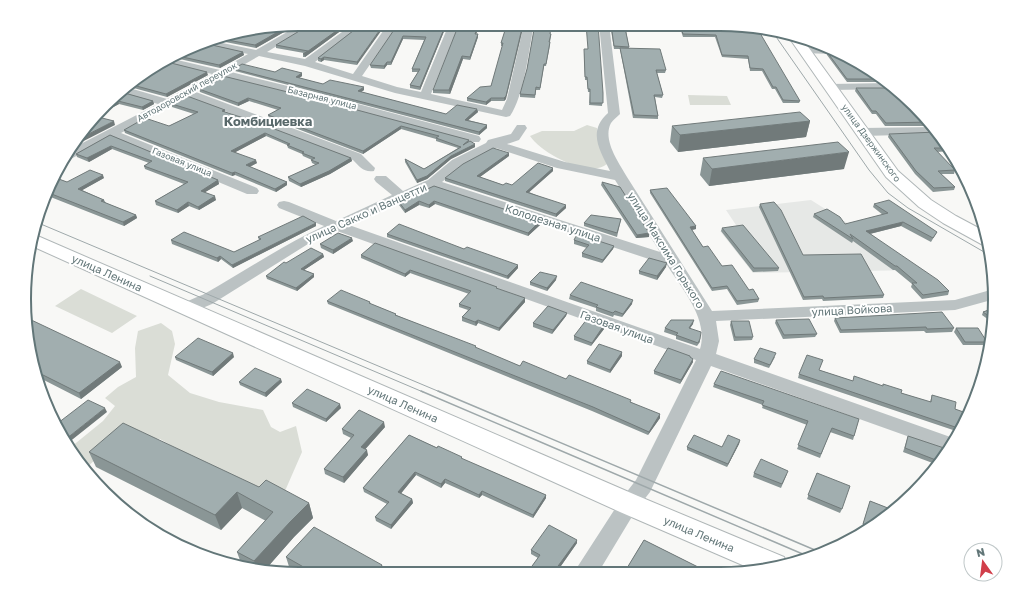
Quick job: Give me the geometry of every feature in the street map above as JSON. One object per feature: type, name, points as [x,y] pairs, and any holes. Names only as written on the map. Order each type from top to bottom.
[{"type":"main road","name":"улица Дзержинского","points":[[799,43],[892,174],[908,191],[948,219],[981,237]]},
{"type":"main road","name":"улица Ленина","points":[[37,241],[629,504],[767,563]]},
{"type":"street","name":"Автодоровский переулок","points":[[75,152],[187,93],[295,31]]},
{"type":"street","points":[[308,62],[350,31]]},
{"type":"street","points":[[356,77],[388,31]]},
{"type":"street","points":[[425,96],[451,31]]},
{"type":"street","points":[[218,44],[256,53],[308,62],[395,90],[506,114],[513,99],[528,31]]},
{"type":"street","name":"улица Максима Горького","points":[[590,567],[629,504],[643,486],[706,358],[711,341],[707,316],[620,177],[602,138],[605,122],[614,114],[605,31]]},
{"type":"street","points":[[805,51],[823,51]]},
{"type":"street","name":"Базарная улица","points":[[174,62],[320,97],[475,139]]},
{"type":"street","points":[[831,87],[883,86]]},
{"type":"street","points":[[129,92],[168,103]]},
{"type":"street","points":[[187,93],[357,157],[369,168]]},
{"type":"street","name":"улица Сакко и Ванцетти","points":[[187,308],[206,300],[303,241],[334,225],[433,183],[457,163],[493,144],[515,137],[521,128]]},
{"type":"street","points":[[863,132],[929,131]]},
{"type":"street","name":"Газовая улица","points":[[111,133],[252,190]]},
{"type":"street","points":[[82,141],[91,144]]},
{"type":"street","points":[[493,144],[562,165],[620,177]]},
{"type":"street","points":[[381,179],[401,196]]},
{"type":"street","name":"Колодезная улица","points":[[433,183],[674,262]]},
{"type":"street","name":"Газовая улица","points":[[284,205],[334,225],[946,443]]},
{"type":"street","name":"улица Войкова","points":[[707,316],[956,305],[988,296]]},
{"type":"shaded area","points":[[688,95],[727,96],[731,105],[690,105]]},
{"type":"shaded area","points":[[587,125],[597,128],[607,164],[599,168],[578,166],[566,162],[544,150],[530,136],[542,131],[574,131]]},
{"type":"shaded area","points":[[811,200],[879,243],[917,270],[753,273],[720,231],[738,228],[726,210]]},
{"type":"shaded area","points":[[81,289],[137,316],[112,333],[55,306]]},
{"type":"shaded area","points":[[161,323],[172,331],[175,344],[168,375],[190,393],[219,402],[263,410],[271,427],[280,432],[296,426],[302,452],[285,491],[240,486],[160,439],[122,435],[89,465],[74,445],[103,421],[115,406],[105,398],[118,387],[136,377],[135,348],[138,331]]},
{"type":"building","points":[[299,31],[336,31],[304,54],[308,51],[276,45]]},
{"type":"building","points":[[353,31],[379,31],[357,62],[324,57],[321,59],[318,58]]},
{"type":"building","points":[[393,31],[443,31],[420,87],[410,85],[420,69],[412,69],[426,37],[403,36],[391,62],[387,62],[384,66],[370,65]]},
{"type":"building","points":[[456,31],[476,31],[475,34],[478,34],[470,57],[462,56],[449,90],[433,90]]},
{"type":"building","points":[[505,31],[521,31],[506,96],[504,98],[491,98],[486,102],[467,98],[480,87],[491,86],[503,43],[501,43]]},
{"type":"building","points":[[534,31],[550,31],[546,64],[544,64],[540,88],[536,87],[535,95],[520,94],[527,69]]},
{"type":"building","points":[[587,31],[599,31],[603,103],[590,103],[590,89],[588,89],[587,77],[585,77],[584,49],[588,49]]},
{"type":"building","points":[[612,31],[626,31],[629,47],[614,46]]},
{"type":"building","points":[[682,31],[720,31],[761,34],[800,101],[783,100],[776,87],[773,87],[763,69],[750,68],[748,56],[722,55],[716,35],[683,34]]},
{"type":"building","points":[[277,32],[255,45],[229,40],[264,33]]},
{"type":"building","points":[[213,45],[243,52],[219,65],[184,57]]},
{"type":"building","points":[[620,48],[660,49],[666,70],[656,70],[663,95],[654,95],[658,116],[634,115]]},
{"type":"building","points":[[828,54],[873,79],[847,79]]},
{"type":"building","points":[[172,63],[207,72],[166,94],[136,86]]},
{"type":"building","points":[[242,64],[275,72],[282,68],[302,73],[296,77],[323,84],[330,80],[364,87],[358,91],[446,114],[457,105],[477,109],[465,120],[487,125],[479,132],[234,69]]},
{"type":"building","points":[[223,76],[469,140],[463,145],[470,141],[475,144],[451,156],[427,176],[417,180],[405,159],[424,169],[461,147],[436,138],[439,136],[401,126],[363,151],[268,115],[281,108],[248,98],[238,103],[199,89]]},
{"type":"building","points":[[856,88],[885,88],[910,109],[921,122],[886,123],[876,111],[872,111]]},
{"type":"building","points":[[127,94],[153,101],[142,107],[118,101]]},
{"type":"building","points":[[187,96],[225,110],[222,111],[256,122],[351,158],[329,171],[300,184],[288,177],[319,163],[311,160],[315,158],[287,145],[290,144],[265,133],[231,151],[256,160],[246,165],[287,182],[275,189],[235,172],[232,173],[124,130],[145,118],[169,126],[198,112],[172,104]]},
{"type":"building","points":[[800,112],[810,121],[680,135],[672,126]]},
{"type":"building","points":[[101,118],[114,121],[87,135]]},
{"type":"building","points":[[930,132],[942,148],[934,148],[955,170],[938,171],[955,187],[934,188],[916,171],[889,134]]},
{"type":"building","points":[[110,135],[218,180],[201,191],[215,196],[198,207],[188,202],[177,210],[155,201],[188,182],[144,166],[152,161],[111,146],[87,158],[76,154]]},
{"type":"building","points":[[838,142],[849,152],[712,169],[703,158]]},
{"type":"building","points":[[493,148],[509,153],[477,176],[503,185],[506,183],[512,185],[538,163],[553,168],[526,192],[566,205],[556,214],[445,178],[463,164]]},
{"type":"building","points":[[90,170],[103,175],[78,189],[104,200],[101,201],[136,215],[123,222],[52,194],[59,179],[67,182]]},
{"type":"building","points":[[602,182],[620,187],[649,233],[637,235]]},
{"type":"building","points":[[434,186],[540,221],[528,233],[434,201],[429,205],[419,201],[405,210],[399,202]]},
{"type":"building","points":[[667,188],[696,226],[690,227],[703,247],[708,246],[722,266],[732,265],[749,290],[753,289],[759,299],[737,301],[727,286],[712,288],[650,190]]},
{"type":"building","points":[[889,200],[937,232],[933,238],[903,222],[866,231],[938,280],[949,291],[923,295],[912,283],[917,283],[897,266],[850,234],[853,239],[814,214],[827,209],[840,217],[845,224],[888,213],[874,204]]},
{"type":"building","points":[[774,202],[781,210],[803,255],[861,254],[884,295],[824,298],[823,296],[804,297],[760,204]]},
{"type":"building","points":[[591,215],[621,219],[617,233],[584,223]]},
{"type":"building","points":[[303,216],[316,223],[232,265],[220,256],[217,258],[171,240],[184,232],[234,252],[261,239],[258,237]]},
{"type":"building","points":[[399,224],[464,249],[467,247],[518,265],[507,276],[387,234]]},
{"type":"building","points":[[743,225],[779,268],[754,268],[722,228]]},
{"type":"building","points":[[338,233],[352,238],[333,250],[320,244]]},
{"type":"building","points":[[577,234],[614,246],[603,260],[582,253],[589,245],[574,240]]},
{"type":"building","points":[[375,243],[525,298],[499,328],[478,320],[475,322],[462,317],[471,308],[459,304],[471,291],[410,270],[405,274],[361,255]]},
{"type":"building","points":[[311,248],[323,254],[301,269],[314,274],[296,288],[266,276],[284,262],[286,263]]},
{"type":"building","points":[[649,258],[667,263],[657,276],[639,271]]},
{"type":"building","points":[[540,272],[557,276],[547,288],[530,282]]},
{"type":"building","points":[[581,282],[633,300],[623,314],[615,311],[613,313],[596,307],[598,305],[570,295]]},
{"type":"building","points":[[341,290],[396,314],[395,315],[476,346],[475,347],[520,366],[523,361],[566,379],[569,375],[631,400],[630,402],[660,414],[649,432],[593,407],[327,301]]},
{"type":"building","points":[[548,306],[567,313],[553,330],[533,323]]},
{"type":"building","points":[[942,312],[954,328],[927,329],[926,327],[841,330],[835,318]]},
{"type":"building","points":[[587,319],[604,325],[592,343],[574,336]]},
{"type":"building","points":[[809,319],[817,334],[784,335],[776,320]]},
{"type":"building","points":[[32,320],[120,362],[79,393],[42,374],[36,351]]},
{"type":"building","points":[[671,320],[694,320],[689,328],[701,332],[698,343],[676,335],[678,333],[665,328]]},
{"type":"building","points":[[731,321],[749,321],[753,337],[735,337]]},
{"type":"building","points":[[956,328],[978,328],[985,339],[985,342],[965,342]]},
{"type":"building","points":[[198,338],[233,353],[212,372],[175,357]]},
{"type":"building","points":[[599,344],[622,352],[610,370],[587,361]]},
{"type":"building","points":[[668,348],[690,356],[693,359],[681,380],[654,371]]},
{"type":"building","points":[[760,348],[776,353],[770,365],[754,359]]},
{"type":"building","points":[[807,355],[823,360],[819,370],[853,381],[854,376],[883,386],[883,384],[902,390],[901,393],[931,402],[932,395],[956,402],[955,409],[963,412],[955,427],[799,374]]},
{"type":"building","points":[[255,368],[281,379],[265,393],[239,382]]},
{"type":"building","points":[[721,371],[859,419],[854,436],[832,428],[821,454],[798,445],[808,421],[762,405],[764,401],[714,384]]},
{"type":"building","points":[[307,389],[340,404],[326,419],[292,403]]},
{"type":"building","points":[[88,400],[105,408],[69,437],[61,421]]},
{"type":"building","points":[[359,410],[384,422],[361,447],[367,450],[343,477],[324,469],[354,435],[342,429]]},
{"type":"building","points":[[123,423],[259,487],[266,480],[309,503],[254,561],[237,552],[273,512],[237,492],[215,515],[89,452]]},
{"type":"building","points":[[409,435],[437,448],[438,446],[462,457],[461,458],[546,495],[533,515],[482,491],[479,495],[445,479],[441,484],[415,472],[398,492],[412,499],[391,525],[375,517],[389,502],[363,488]]},
{"type":"building","points":[[694,435],[722,447],[728,435],[740,440],[728,464],[687,447]]},
{"type":"building","points":[[908,436],[943,448],[935,460],[905,448]]},
{"type":"building","points":[[761,459],[788,471],[782,484],[754,473]]},
{"type":"building","points":[[817,473],[850,486],[842,509],[808,495]]},
{"type":"building","points":[[870,501],[888,508],[869,522],[863,524]]},
{"type":"building","points":[[549,525],[577,540],[557,567],[531,567],[540,555],[531,550]]},
{"type":"building","points":[[314,527],[382,565],[380,567],[304,567],[286,557]]},
{"type":"building","points":[[644,540],[698,567],[628,567]]},
{"type":"tram line","points":[[776,37],[869,170],[888,193],[908,208],[984,252]]},
{"type":"tram line","points":[[42,224],[440,392]]},
{"type":"tram line","points":[[150,276],[423,392]]},
{"type":"tram line","points":[[421,391],[803,554]]},
{"type":"tram line","points":[[438,391],[815,550]]},
{"type":"district","name":"Комбициевка","points":[[268,121]]}]
